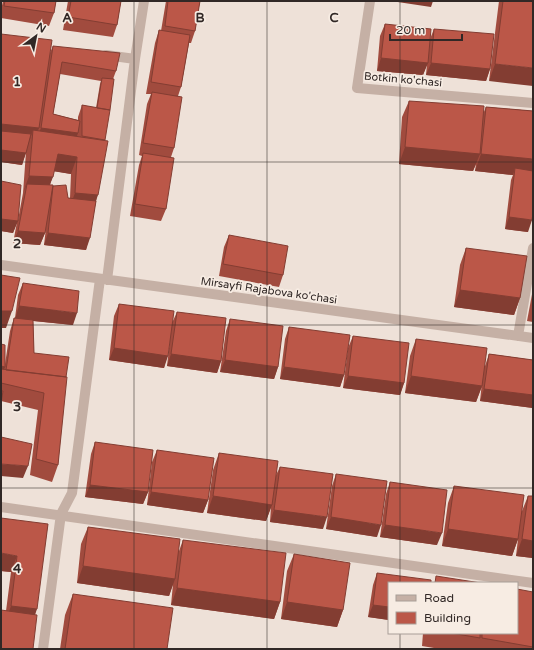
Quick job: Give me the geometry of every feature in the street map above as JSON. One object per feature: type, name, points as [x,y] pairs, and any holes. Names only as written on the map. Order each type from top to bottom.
[{"type":"street","points":[[43,649],[61,514],[72,493],[144,1]]},
{"type":"street","name":"Botkin ko'chasi","points":[[370,1],[357,88],[533,103]]},
{"type":"street","points":[[96,53],[135,59]]},
{"type":"street","points":[[518,336],[533,248]]},
{"type":"street","name":"Mirsayfi Rajabova ko'chasi","points":[[1,265],[533,338]]},
{"type":"street","points":[[1,507],[61,514],[533,583]]},
{"type":"building","points":[[5,1],[56,1],[54,13],[4,6]]},
{"type":"building","points":[[71,1],[121,1],[117,25],[68,17]]},
{"type":"building","points":[[168,1],[200,1],[195,31],[165,26]]},
{"type":"building","points":[[503,1],[533,1],[533,68],[495,64]]},
{"type":"building","points":[[385,24],[431,29],[428,63],[381,58]]},
{"type":"building","points":[[434,29],[494,34],[490,69],[431,63]]},
{"type":"building","points":[[159,30],[190,35],[181,87],[151,82]]},
{"type":"building","points":[[1,34],[52,40],[39,128],[1,124]]},
{"type":"building","points":[[53,46],[120,53],[116,71],[62,62],[53,114],[80,121],[78,133],[41,128]]},
{"type":"building","points":[[102,78],[114,79],[110,110],[97,108]]},
{"type":"building","points":[[152,92],[182,97],[174,148],[143,143]]},
{"type":"building","points":[[409,101],[484,106],[480,154],[405,147]]},
{"type":"building","points":[[82,105],[110,110],[105,140],[82,136]]},
{"type":"building","points":[[486,107],[533,111],[533,159],[481,154]]},
{"type":"building","points":[[33,130],[108,141],[98,195],[75,193],[77,157],[58,154],[53,177],[29,176]]},
{"type":"building","points":[[1,131],[31,134],[26,153],[1,150]]},
{"type":"building","points":[[143,153],[174,158],[166,209],[135,204]]},
{"type":"building","points":[[515,168],[533,171],[532,220],[509,217]]},
{"type":"building","points":[[1,181],[21,185],[18,221],[1,219]]},
{"type":"building","points":[[27,184],[53,185],[45,233],[18,231]]},
{"type":"building","points":[[66,185],[68,198],[96,201],[90,238],[48,233],[53,186]]},
{"type":"building","points":[[229,235],[288,246],[283,275],[223,264]]},
{"type":"building","points":[[466,248],[527,256],[520,298],[460,290]]},
{"type":"building","points":[[1,275],[20,278],[12,311],[1,311]]},
{"type":"building","points":[[23,283],[79,291],[77,313],[19,306]]},
{"type":"building","points":[[119,304],[174,311],[168,356],[114,348]]},
{"type":"building","points":[[177,312],[226,318],[221,361],[171,354]]},
{"type":"building","points":[[14,318],[33,320],[34,353],[69,357],[66,377],[6,370]]},
{"type":"building","points":[[230,319],[283,326],[278,367],[225,360]]},
{"type":"building","points":[[289,327],[350,335],[344,375],[284,367]]},
{"type":"building","points":[[353,336],[409,343],[404,383],[348,376]]},
{"type":"building","points":[[416,339],[487,348],[482,386],[411,376]]},
{"type":"building","points":[[1,344],[5,345],[5,367],[1,366]]},
{"type":"building","points":[[489,354],[533,360],[533,395],[484,389]]},
{"type":"building","points":[[1,369],[67,377],[58,465],[36,459],[44,393],[1,383]]},
{"type":"building","points":[[1,391],[3,391],[1,403]]},
{"type":"building","points":[[1,437],[32,444],[28,466],[1,464]]},
{"type":"building","points":[[95,442],[153,450],[148,492],[90,485]]},
{"type":"building","points":[[157,450],[214,458],[208,500],[151,492]]},
{"type":"building","points":[[219,453],[278,461],[272,505],[213,496]]},
{"type":"building","points":[[280,467],[333,474],[327,517],[274,510]]},
{"type":"building","points":[[336,474],[387,481],[381,525],[331,517]]},
{"type":"building","points":[[390,482],[447,490],[442,533],[385,525]]},
{"type":"building","points":[[454,486],[524,495],[518,539],[448,529]]},
{"type":"building","points":[[528,496],[533,496],[533,541],[522,539]]},
{"type":"building","points":[[1,518],[48,524],[37,609],[11,606],[17,556],[1,553]]},
{"type":"building","points":[[88,527],[180,539],[175,579],[83,566]]},
{"type":"building","points":[[183,540],[286,553],[280,602],[177,588]]},
{"type":"building","points":[[294,554],[350,563],[343,610],[287,602]]},
{"type":"building","points":[[377,573],[431,580],[431,582],[388,582],[388,607],[373,605]]},
{"type":"building","points":[[436,576],[475,582],[435,582]]},
{"type":"building","points":[[518,589],[533,592],[533,647],[482,638],[482,634],[518,634]]},
{"type":"building","points":[[73,594],[173,608],[167,649],[65,649]]},
{"type":"building","points":[[1,610],[37,615],[33,649],[1,649]]},
{"type":"building","points":[[457,634],[480,634],[480,638]]}]
